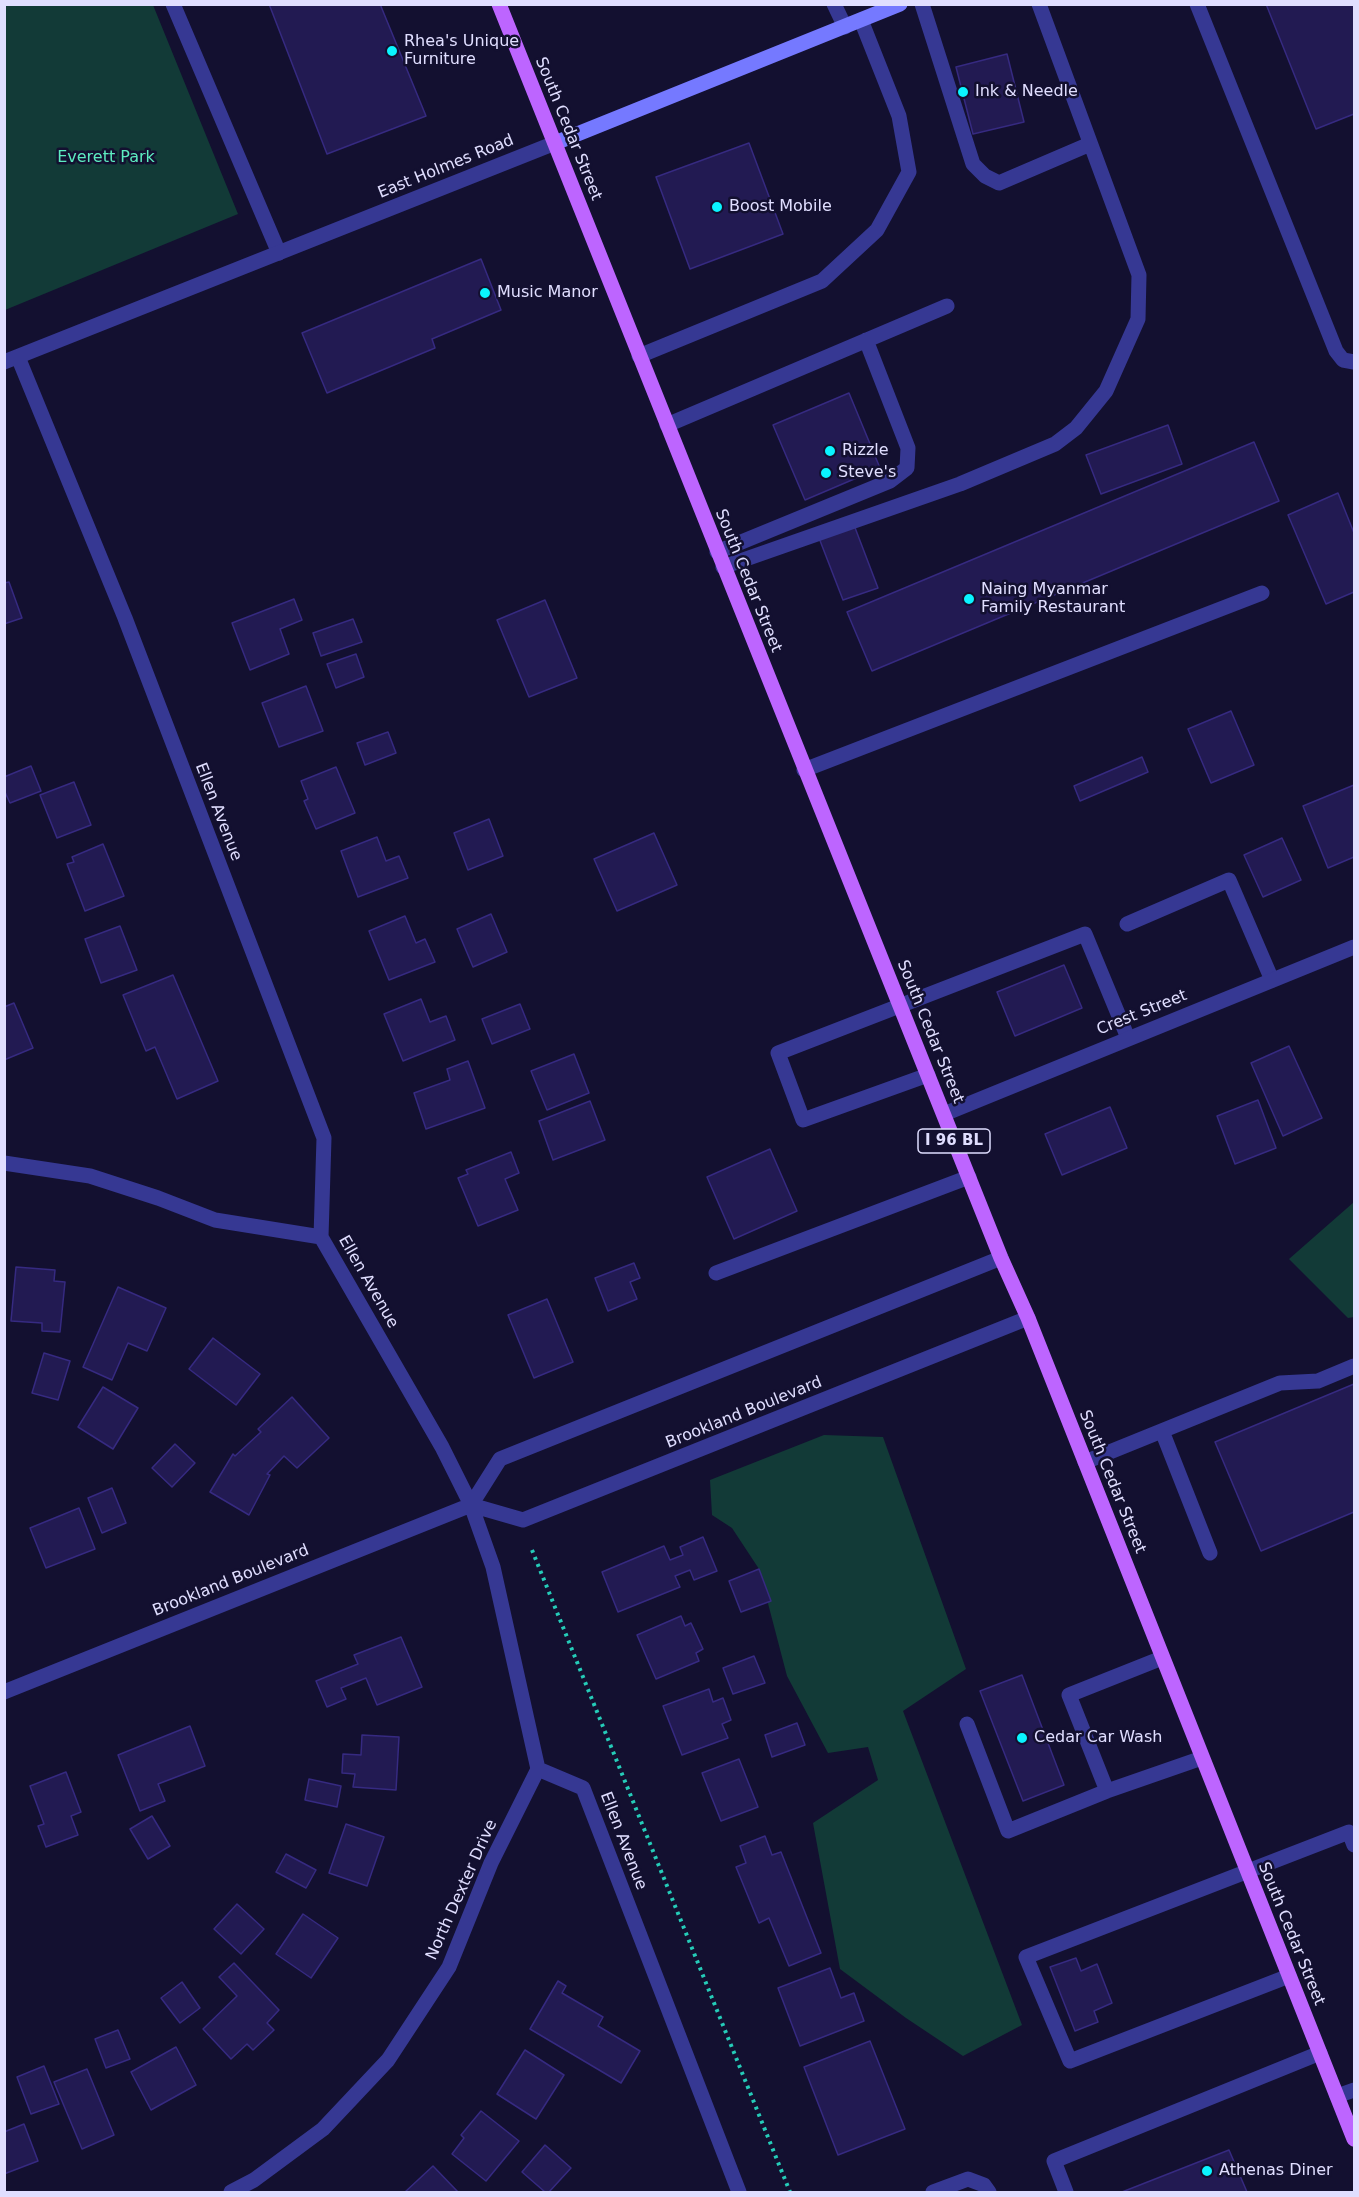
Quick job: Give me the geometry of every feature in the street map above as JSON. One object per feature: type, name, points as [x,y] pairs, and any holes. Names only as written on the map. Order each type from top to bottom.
[{"type":"main road","name":"South Cedar Street","points":[[499,4],[804,770],[1001,1258],[1028,1318],[1354,2139]]},
{"type":"street","points":[[173,4],[279,253]]},
{"type":"street","points":[[834,4],[845,27]]},
{"type":"street","name":"East Holmes Road","points":[[11,360],[900,4]]},
{"type":"street","points":[[922,4],[973,164],[985,176],[999,183],[1090,144]]},
{"type":"street","points":[[723,567],[960,484],[1055,444],[1076,429],[1106,392],[1138,319],[1139,276],[1039,4]]},
{"type":"street","points":[[1197,4],[1336,351],[1343,360],[1354,362]]},
{"type":"street","points":[[639,356],[822,281],[877,230],[909,171],[899,116],[861,20]]},
{"type":"street","points":[[667,424],[947,306]]},
{"type":"street","points":[[717,552],[890,481],[908,468],[908,448],[866,340]]},
{"type":"street","name":"Ellen Avenue","points":[[11,360],[125,618],[324,1138],[321,1237],[442,1447],[471,1505],[493,1567],[538,1769],[583,1788],[739,2193]]},
{"type":"street","points":[[804,770],[1262,593]]},
{"type":"street","points":[[1127,924],[1229,880],[1272,980]]},
{"type":"street","points":[[928,1075],[802,1120],[778,1053],[899,1004],[1085,934],[1128,1038]]},
{"type":"street","name":"Crest Street","points":[[944,1114],[1354,947]]},
{"type":"street","points":[[4,1163],[90,1176],[215,1220],[321,1237]]},
{"type":"street","points":[[716,1273],[969,1177]]},
{"type":"street","points":[[471,1505],[500,1459],[1001,1258]]},
{"type":"street","name":"Brookland Boulevard","points":[[4,1692],[471,1505],[523,1520],[1028,1318]]},
{"type":"street","points":[[1085,1462],[1280,1383],[1318,1381],[1354,1366]]},
{"type":"street","points":[[1162,1431],[1209,1553]]},
{"type":"street","points":[[1107,1791],[1069,1695],[1162,1658]]},
{"type":"street","points":[[967,1724],[1008,1832],[1107,1791],[1202,1758]]},
{"type":"street","name":"North Dexter Drive","points":[[231,2193],[254,2180],[323,2129],[388,2060],[449,1967],[491,1863],[538,1769]]},
{"type":"street","points":[[1289,1976],[1070,2061],[1026,1957],[1349,1832],[1354,1845]]},
{"type":"street","points":[[1066,2193],[1054,2162],[1320,2053]]},
{"type":"street","points":[[1337,2096],[1354,2090]]},
{"type":"street","points":[[933,2193],[968,2179],[984,2185],[989,2193]]},
{"type":"path","points":[[532,1550],[790,2193]]},
{"type":"green space","name":"Everett Park","points":[[4,5],[153,5],[238,214],[5,310]]},
{"type":"green space","points":[[1354,1202],[1354,1317],[1348,1318],[1289,1259]]},
{"type":"green space","points":[[824,1435],[883,1437],[966,1669],[903,1711],[1022,2025],[963,2056],[906,2018],[840,1969],[813,1823],[878,1780],[868,1747],[828,1753],[787,1676],[759,1569],[732,1528],[712,1515],[710,1480]]},
{"type":"building","points":[[269,4],[380,4],[426,116],[327,154]]},
{"type":"building","points":[[1266,4],[1354,4],[1354,114],[1316,129]]},
{"type":"building","points":[[1007,54],[1024,122],[973,134],[956,67]]},
{"type":"building","points":[[749,143],[783,234],[690,269],[656,177]]},
{"type":"building","points":[[481,259],[501,310],[432,339],[435,348],[327,393],[302,333]]},
{"type":"building","points":[[849,393],[880,468],[805,500],[773,425]]},
{"type":"building","points":[[1168,425],[1182,464],[1101,494],[1086,455]]},
{"type":"building","points":[[1254,442],[1279,501],[872,671],[847,612]]},
{"type":"building","points":[[1338,493],[1354,533],[1354,592],[1326,604],[1288,515]]},
{"type":"building","points":[[854,525],[878,588],[843,600],[819,538]]},
{"type":"building","points":[[9,582],[22,618],[4,624],[4,583]]},
{"type":"building","points":[[294,599],[302,620],[280,629],[289,654],[250,670],[232,623]]},
{"type":"building","points":[[545,600],[577,678],[529,697],[497,620]]},
{"type":"building","points":[[353,619],[362,642],[321,656],[313,633]]},
{"type":"building","points":[[356,654],[364,677],[336,688],[327,664]]},
{"type":"building","points":[[306,686],[323,731],[279,747],[262,703]]},
{"type":"building","points":[[1231,711],[1254,765],[1211,783],[1188,729]]},
{"type":"building","points":[[388,732],[396,753],[365,765],[357,743]]},
{"type":"building","points":[[1142,757],[1148,772],[1080,801],[1074,786]]},
{"type":"building","points":[[31,766],[41,791],[10,803],[4,790],[4,777]]},
{"type":"building","points":[[336,767],[355,813],[316,829],[304,801],[308,799],[301,781]]},
{"type":"building","points":[[74,782],[91,825],[57,838],[40,795]]},
{"type":"building","points":[[1354,785],[1354,857],[1328,868],[1303,806]]},
{"type":"building","points":[[489,819],[503,856],[468,870],[454,833]]},
{"type":"building","points":[[654,833],[677,885],[617,911],[594,859]]},
{"type":"building","points":[[377,837],[386,861],[399,856],[408,878],[358,897],[341,851]]},
{"type":"building","points":[[1282,838],[1301,880],[1263,897],[1244,855]]},
{"type":"building","points":[[103,844],[124,896],[85,911],[67,864],[74,862],[72,857]]},
{"type":"building","points":[[491,914],[507,952],[473,967],[457,929]]},
{"type":"building","points":[[405,916],[416,943],[425,939],[435,962],[389,980],[369,931]]},
{"type":"building","points":[[120,926],[137,970],[101,983],[85,939]]},
{"type":"building","points":[[1064,965],[1082,1008],[1015,1036],[997,992]]},
{"type":"building","points":[[173,975],[218,1081],[177,1099],[155,1047],[146,1051],[123,995]]},
{"type":"building","points":[[421,999],[430,1022],[446,1016],[455,1040],[403,1061],[384,1014]]},
{"type":"building","points":[[14,1003],[33,1048],[4,1060],[4,1007]]},
{"type":"building","points":[[520,1004],[530,1029],[492,1044],[482,1019]]},
{"type":"building","points":[[1289,1046],[1322,1118],[1283,1136],[1251,1063]]},
{"type":"building","points":[[574,1054],[589,1093],[547,1110],[531,1071]]},
{"type":"building","points":[[468,1061],[485,1108],[426,1129],[414,1093],[450,1080],[447,1069]]},
{"type":"building","points":[[1258,1100],[1276,1148],[1235,1164],[1217,1116]]},
{"type":"building","points":[[590,1101],[605,1140],[553,1160],[539,1121]]},
{"type":"building","points":[[1110,1107],[1127,1148],[1062,1175],[1045,1134]]},
{"type":"building","points":[[770,1149],[797,1211],[734,1239],[707,1177]]},
{"type":"building","points":[[511,1152],[519,1173],[505,1179],[518,1210],[478,1226],[458,1178],[468,1174],[466,1170]]},
{"type":"building","points":[[634,1263],[640,1278],[630,1282],[637,1299],[608,1311],[595,1278]]},
{"type":"building","points":[[16,1267],[55,1270],[54,1281],[65,1282],[60,1332],[42,1331],[42,1323],[11,1321]]},
{"type":"building","points":[[118,1287],[166,1308],[147,1351],[128,1343],[112,1380],[83,1367]]},
{"type":"building","points":[[547,1299],[573,1362],[534,1378],[508,1315]]},
{"type":"building","points":[[213,1338],[260,1374],[236,1405],[189,1369]]},
{"type":"building","points":[[44,1353],[70,1361],[58,1400],[32,1393]]},
{"type":"building","points":[[1354,1384],[1354,1512],[1261,1551],[1215,1442]]},
{"type":"building","points":[[103,1387],[138,1408],[113,1449],[78,1427]]},
{"type":"building","points":[[292,1397],[329,1438],[297,1468],[284,1456],[267,1474],[270,1475],[249,1515],[210,1492],[233,1454],[235,1456],[261,1432],[258,1429]]},
{"type":"building","points":[[175,1444],[195,1463],[172,1487],[152,1468]]},
{"type":"building","points":[[112,1488],[126,1523],[102,1533],[88,1498]]},
{"type":"building","points":[[79,1508],[95,1549],[46,1568],[30,1528]]},
{"type":"building","points":[[703,1537],[717,1571],[694,1580],[690,1570],[675,1576],[680,1587],[618,1612],[602,1572],[664,1546],[670,1560],[683,1555],[680,1547]]},
{"type":"building","points":[[759,1569],[771,1601],[741,1612],[729,1581]]},
{"type":"building","points":[[681,1616],[685,1626],[691,1623],[703,1649],[696,1653],[699,1661],[656,1679],[637,1635]]},
{"type":"building","points":[[401,1637],[422,1687],[377,1705],[366,1678],[341,1688],[346,1699],[327,1707],[316,1681],[358,1664],[354,1655]]},
{"type":"building","points":[[754,1656],[765,1683],[733,1694],[723,1668]]},
{"type":"building","name":"Cedar Car Wash","points":[[1022,1675],[1064,1785],[1023,1801],[980,1691]]},
{"type":"building","points":[[709,1689],[713,1702],[723,1698],[731,1720],[722,1724],[728,1738],[682,1755],[663,1706]]},
{"type":"building","points":[[797,1723],[805,1745],[772,1757],[765,1735]]},
{"type":"building","points":[[190,1726],[205,1766],[158,1784],[165,1801],[140,1811],[118,1755]]},
{"type":"building","points":[[362,1735],[399,1737],[396,1790],[353,1787],[355,1774],[342,1773],[343,1754],[361,1755]]},
{"type":"building","points":[[739,1759],[758,1807],[721,1821],[702,1773]]},
{"type":"building","points":[[66,1772],[81,1812],[71,1816],[78,1835],[46,1847],[38,1826],[44,1824],[30,1786]]},
{"type":"building","points":[[309,1779],[341,1786],[337,1807],[305,1800]]},
{"type":"building","points":[[152,1816],[170,1846],[148,1859],[130,1829]]},
{"type":"building","points":[[346,1824],[384,1837],[367,1886],[329,1873]]},
{"type":"building","points":[[765,1836],[772,1855],[781,1852],[821,1953],[789,1966],[769,1918],[759,1923],[736,1867],[746,1863],[740,1846]]},
{"type":"building","points":[[286,1854],[316,1870],[306,1888],[276,1872]]},
{"type":"building","points":[[237,1904],[264,1929],[241,1954],[214,1929]]},
{"type":"building","points":[[303,1914],[338,1938],[311,1978],[276,1954]]},
{"type":"building","points":[[1076,1958],[1081,1971],[1097,1964],[1112,2003],[1094,2011],[1098,2022],[1075,2031],[1050,1967]]},
{"type":"building","points":[[234,1963],[279,2010],[267,2023],[274,2030],[253,2050],[247,2044],[231,2059],[203,2029],[237,1996],[219,1977]]},
{"type":"building","points":[[830,1968],[841,1998],[854,1993],[864,2021],[800,2046],[778,1988]]},
{"type":"building","points":[[558,1981],[566,1986],[562,1993],[603,2017],[598,2026],[640,2051],[621,2083],[530,2029]]},
{"type":"building","points":[[182,1982],[200,2008],[180,2023],[161,1998]]},
{"type":"building","points":[[118,2030],[130,2059],[106,2068],[95,2039]]},
{"type":"building","points":[[870,2041],[905,2129],[838,2155],[804,2067]]},
{"type":"building","points":[[176,2047],[196,2085],[151,2110],[131,2072]]},
{"type":"building","points":[[525,2050],[564,2075],[536,2119],[497,2094]]},
{"type":"building","points":[[44,2066],[59,2104],[31,2114],[17,2077]]},
{"type":"building","points":[[87,2069],[114,2135],[82,2149],[54,2082]]},
{"type":"building","points":[[481,2111],[519,2141],[486,2181],[452,2154],[464,2138],[461,2135]]},
{"type":"building","points":[[24,2124],[38,2161],[4,2174],[4,2132]]},
{"type":"building","points":[[545,2145],[571,2168],[549,2192],[545,2192],[522,2172]]},
{"type":"building","name":"Athenas Diner","points":[[1229,2150],[1247,2192],[1122,2192]]},
{"type":"building","points":[[433,2166],[458,2192],[405,2192]]},
{"type":"place","name":"Rhea's Unique Furniture","points":[[392,51]]},
{"type":"place","name":"Ink & Needle","points":[[963,92]]},
{"type":"place","name":"Boost Mobile","points":[[717,207]]},
{"type":"place","name":"Music Manor","points":[[485,293]]},
{"type":"place","name":"Rizzle","points":[[830,451]]},
{"type":"place","name":"Steve's","points":[[826,473]]},
{"type":"place","name":"Naing Myanmar Family Restaurant","points":[[969,599]]},
{"type":"place","name":"Cedar Car Wash","points":[[1022,1738]]},
{"type":"place","name":"Athenas Diner","points":[[1207,2171]]}]
